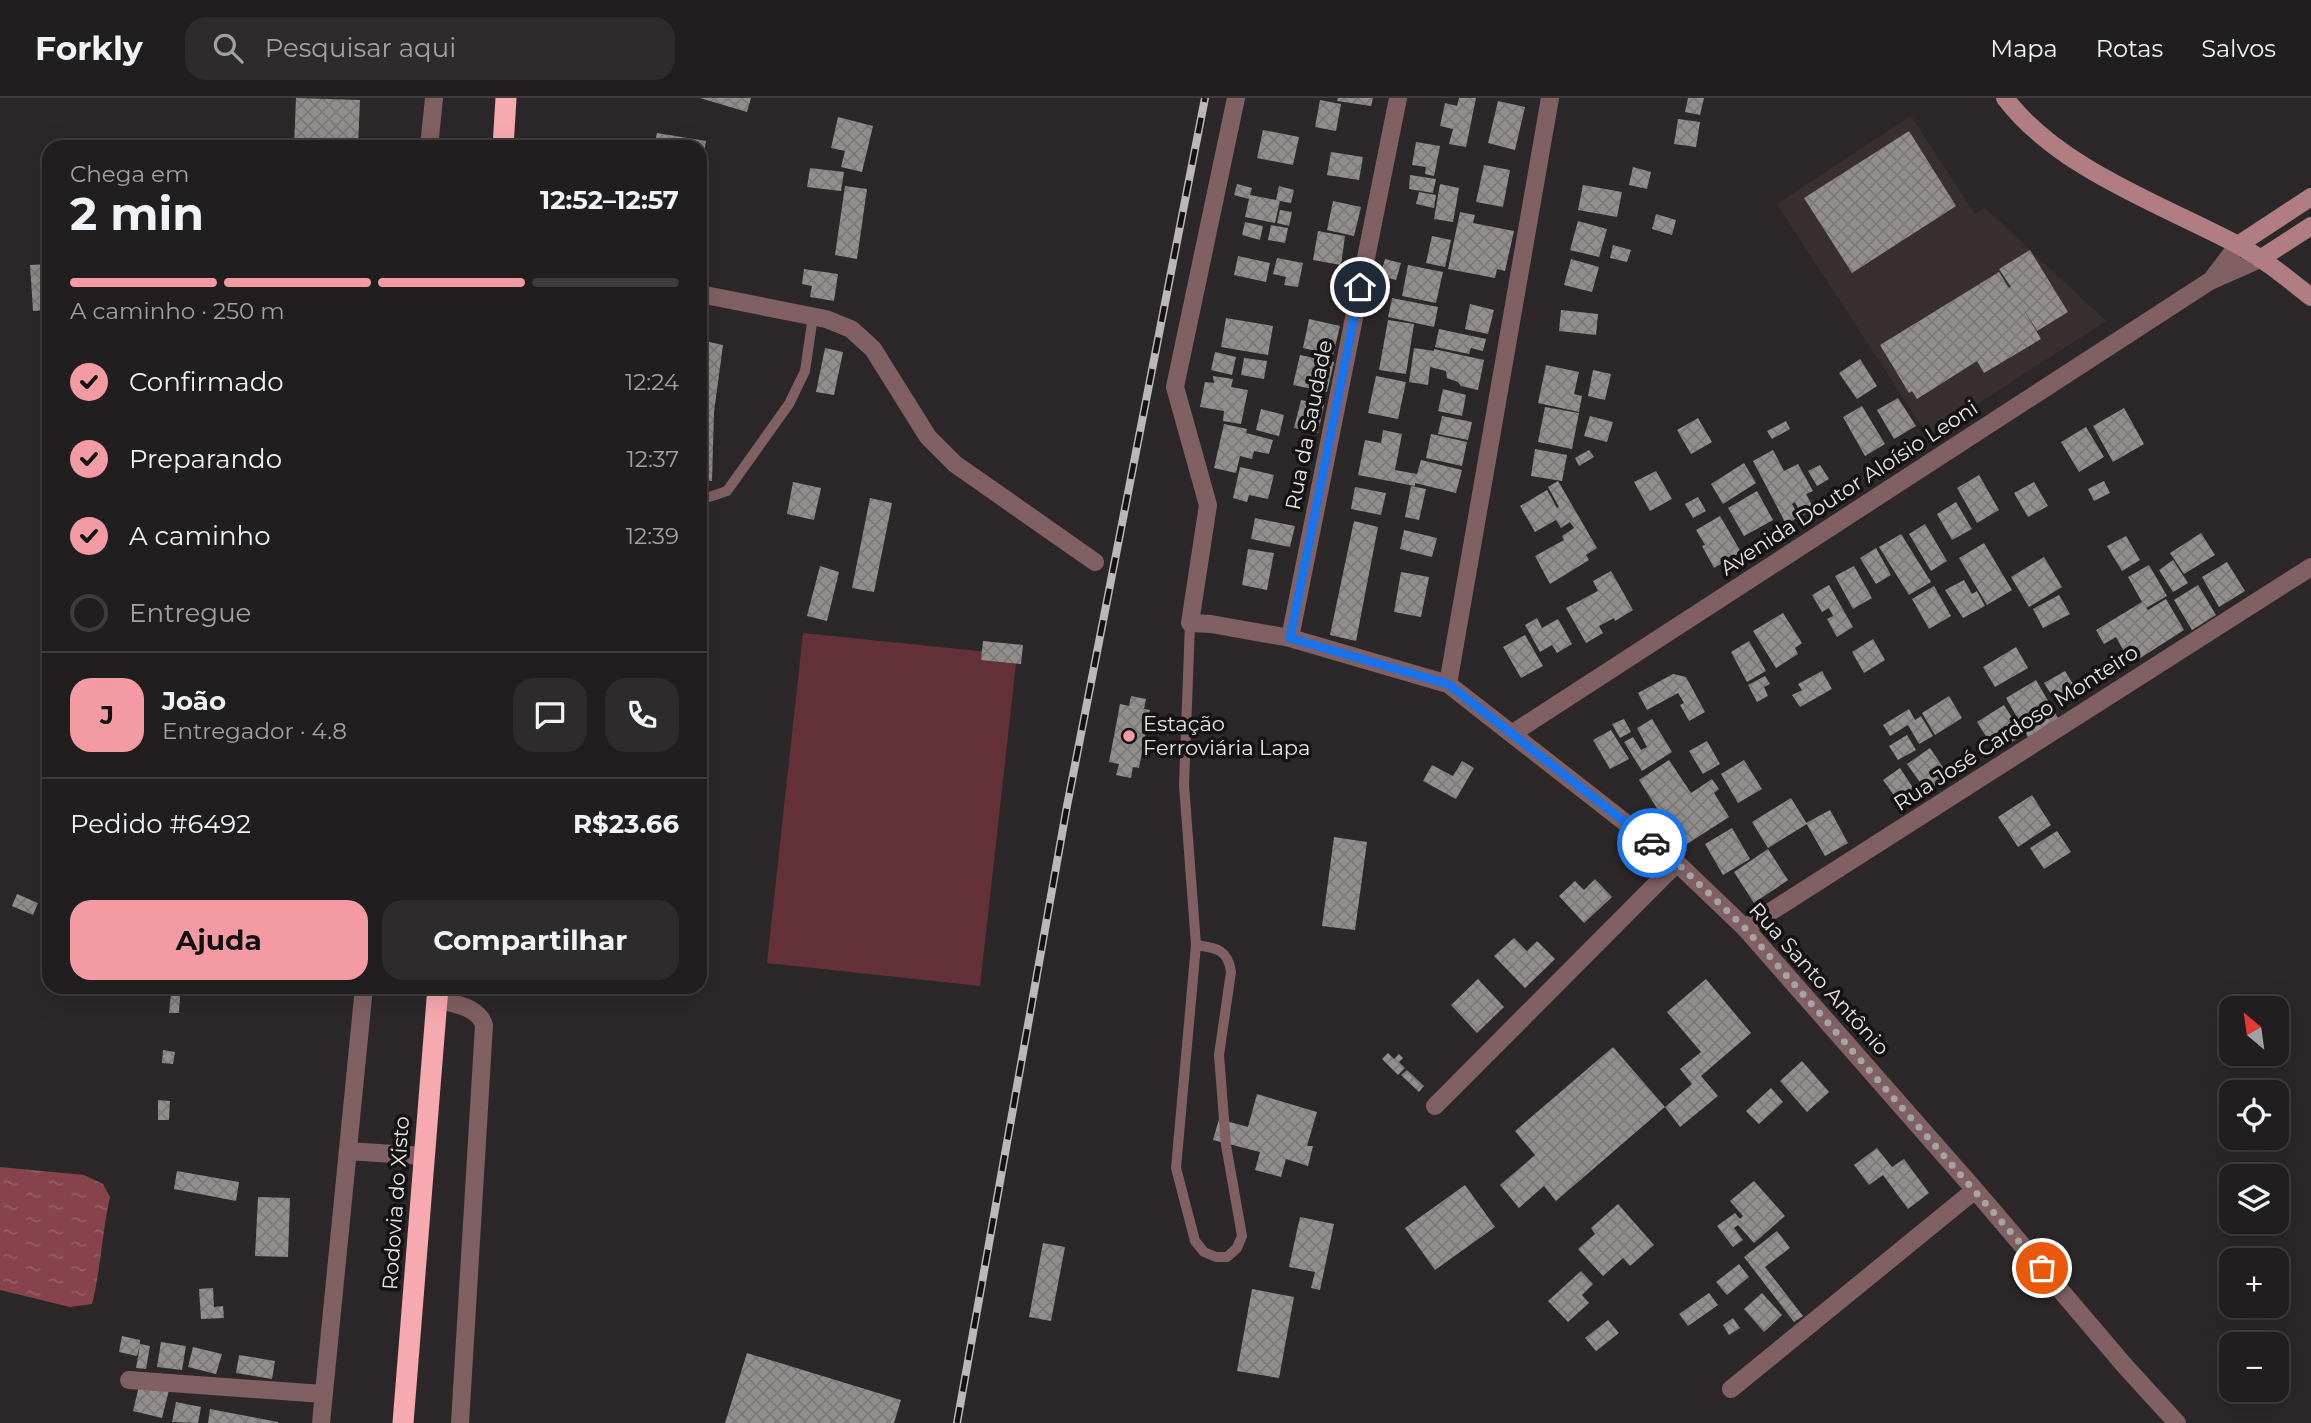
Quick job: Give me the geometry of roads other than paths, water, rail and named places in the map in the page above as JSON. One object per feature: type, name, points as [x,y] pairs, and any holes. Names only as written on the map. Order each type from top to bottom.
[{"type":"highway","points":[[503,140],[506,98]]},
{"type":"highway","name":"Rodovia do Xisto","points":[[403,1423],[437,994]]},
{"type":"main road","points":[[2005,98],[2039,133],[2102,177],[2238,245],[2311,296]]},
{"type":"main road","name":"Avenida Doutor Aloísio Leoni","points":[[2238,245],[2311,197]]},
{"type":"main road","name":"Avenida Doutor Aloísio Leoni","points":[[2260,259],[2311,226]]},
{"type":"street","points":[[430,140],[434,98]]},
{"type":"street","points":[[1190,624],[1208,505],[1175,387],[1236,98]]},
{"type":"street","name":"Rua da Saudade","points":[[1290,638],[1398,98]]},
{"type":"street","points":[[1448,684],[1550,98]]},
{"type":"street","name":"Avenida Doutor Aloísio Leoni","points":[[2210,281],[2238,245]]},
{"type":"street","name":"Avenida Doutor Aloísio Leoni","points":[[1513,733],[2210,281],[2260,259]]},
{"type":"street","points":[[707,295],[813,316],[851,328],[873,349],[928,437],[955,464],[1095,562]]},
{"type":"street","name":"Rua José Cardoso Monteiro","points":[[1745,928],[2311,567]]},
{"type":"street","name":"Rua Santo Antônio","points":[[1190,624],[1211,624],[1290,638],[1448,684],[1677,863],[1745,928],[2177,1423]]},
{"type":"street","points":[[1435,1106],[1677,863]]},
{"type":"street","points":[[321,1423],[363,994]]},
{"type":"street","points":[[439,994],[481,1016],[484,1025],[460,1423]]},
{"type":"street","points":[[348,1151],[424,1156]]},
{"type":"street","points":[[1731,1389],[1975,1190]]},
{"type":"street","points":[[129,1380],[323,1394]]},
{"type":"lane","points":[[707,498],[727,491],[789,404],[805,371],[813,316]]},
{"type":"lane","points":[[1190,624],[1184,785],[1196,945],[1176,1168],[1195,1241],[1204,1252],[1216,1257],[1227,1257],[1237,1248],[1242,1236],[1226,1145],[1219,1055],[1231,972],[1229,959],[1221,951],[1196,945]]},
{"type":"water","points":[[0,1167],[84,1175],[103,1184],[110,1197],[92,1304],[70,1307],[0,1290]]},
{"type":"railway","points":[[957,1423],[1067,806],[1205,98]]},
{"type":"place","name":"Estação Ferroviária Lapa","points":[[1129,736]]}]
